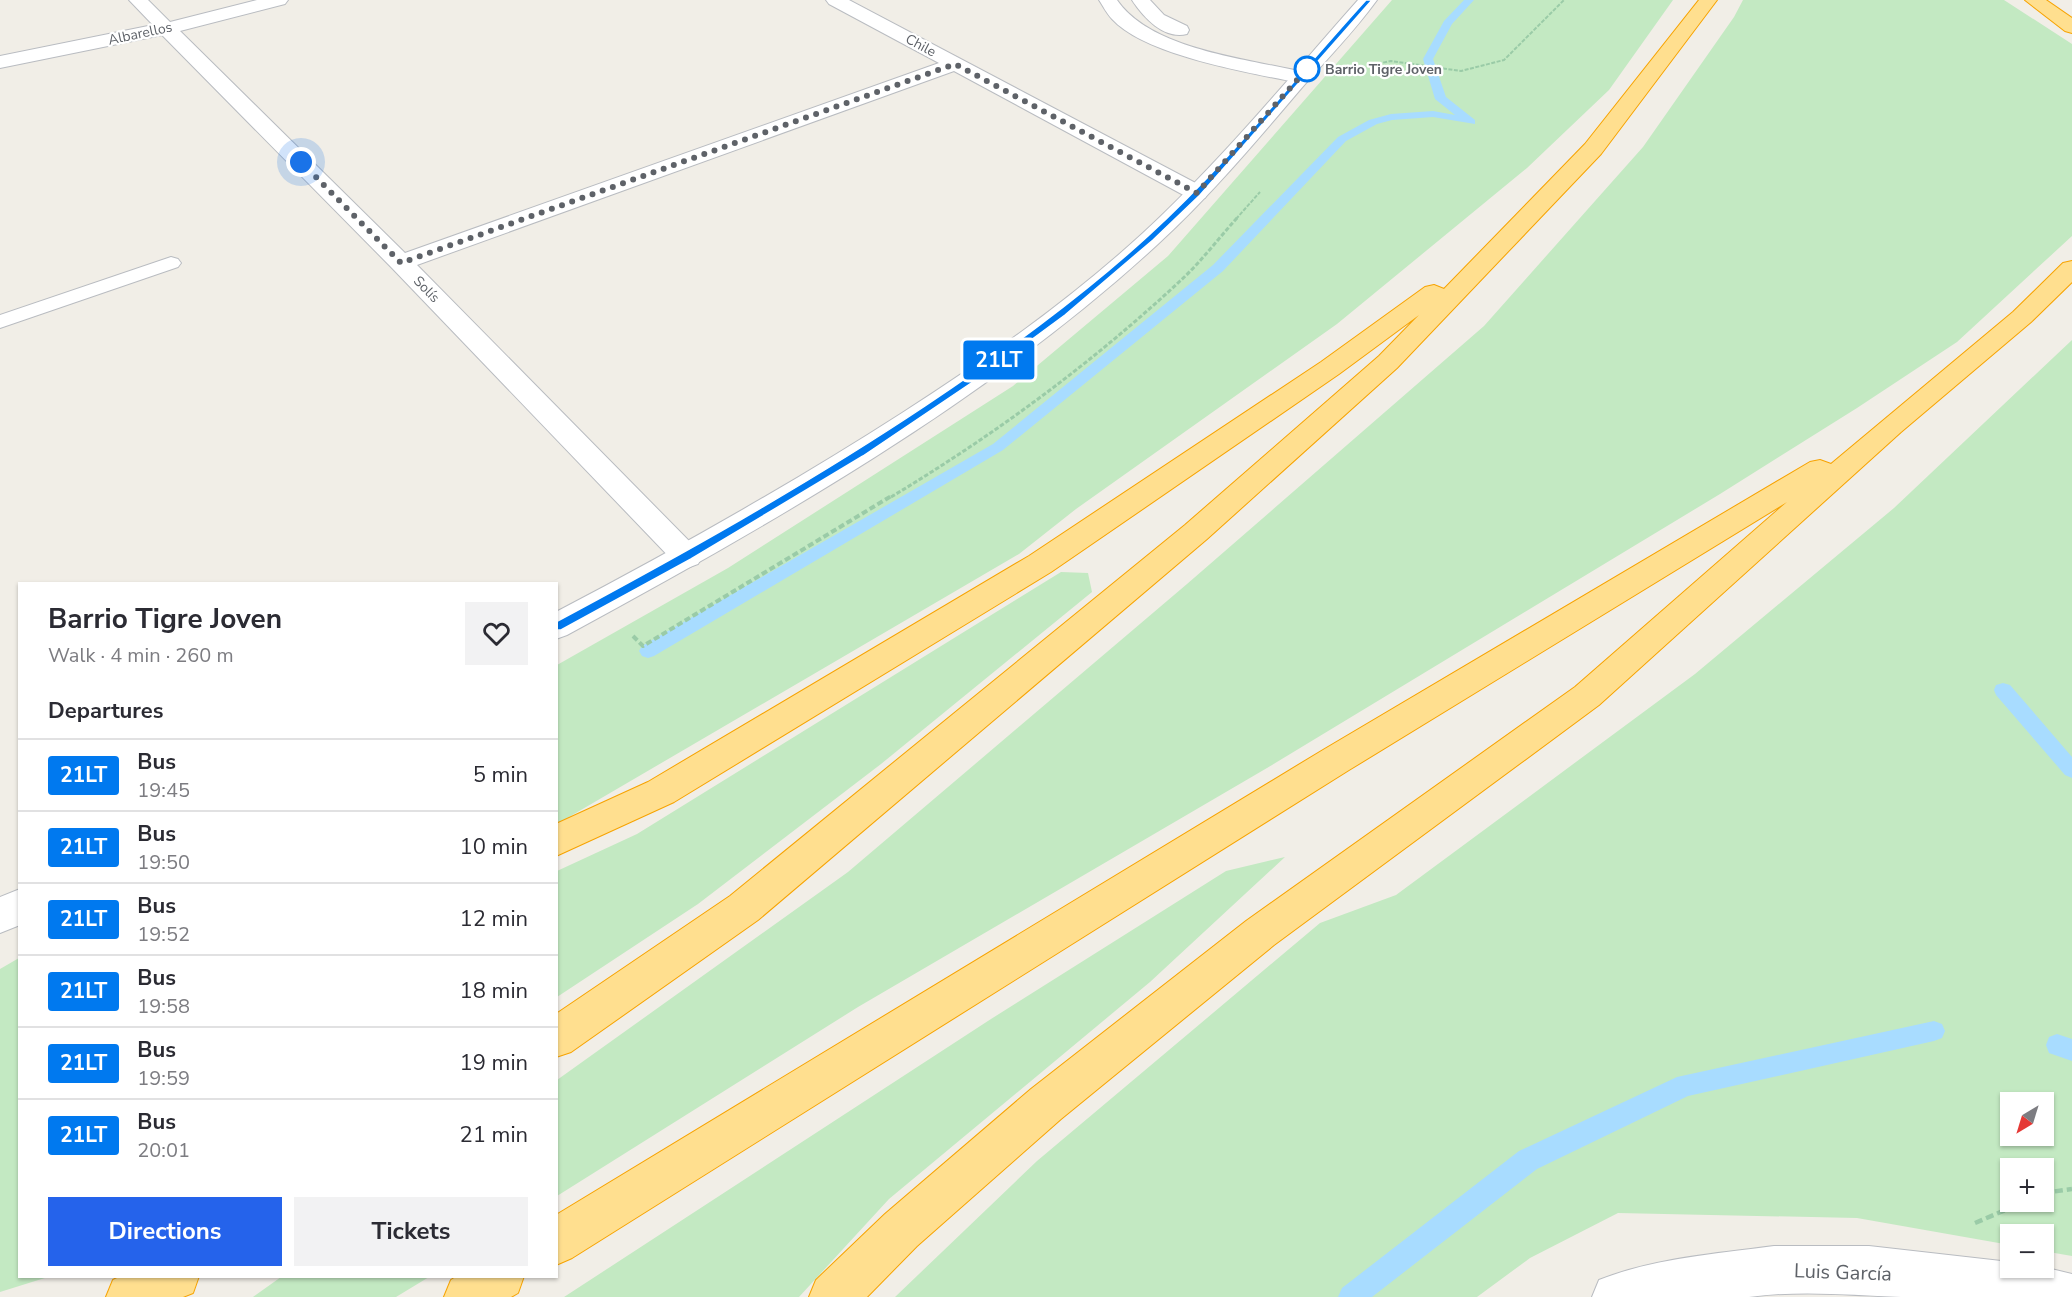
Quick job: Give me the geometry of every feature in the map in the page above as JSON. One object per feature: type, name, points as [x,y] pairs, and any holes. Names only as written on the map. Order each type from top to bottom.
[{"type":"highway","points":[[558,1037],[744,908],[1178,547],[1388,362],[1593,149],[1702,10],[1707,0]]},
{"type":"highway","points":[[2034,0],[2072,27]]},
{"type":"highway","points":[[558,840],[661,792],[1040,564],[1330,368],[1501,243]]},
{"type":"highway","points":[[832,1297],[901,1230],[1064,1089],[1260,933],[1587,696],[1891,426],[2022,317],[2072,268]]},
{"type":"highway","points":[[558,1241],[1336,760],[1891,426]]},
{"type":"highway","points":[[130,1297],[172,1278]]},
{"type":"highway","points":[[468,1297],[498,1278]]},
{"type":"street","name":"Solís","points":[[138,0],[401,263],[687,557]]},
{"type":"street","name":"Albarellos","points":[[0,62],[168,28],[279,0]]},
{"type":"street","name":"Chile","points":[[835,0],[1197,193]]},
{"type":"street","points":[[1108,0],[1124,20],[1165,42],[1211,57],[1307,69]]},
{"type":"street","points":[[1142,0],[1148,12],[1170,27],[1247,47]]},
{"type":"street","points":[[558,626],[687,557],[860,454],[986,369],[1061,314],[1150,239],[1197,193],[1368,0]]},
{"type":"street","points":[[1269,51],[1307,69]]},
{"type":"street","points":[[401,263],[955,64]]},
{"type":"street","points":[[0,916],[18,907]]},
{"type":"street","name":"Luis García","points":[[1616,1297],[1672,1284],[1774,1270],[1869,1270],[2025,1287],[2071,1297]]},
{"type":"lane","points":[[0,322],[171,263]]},
{"type":"path","points":[[1413,64],[1461,72],[1504,60],[1564,0]]},
{"type":"path","points":[[2054,1191],[2072,1189]]},
{"type":"green space","points":[[1392,0],[1673,0],[1609,90],[1527,168],[1337,324],[1076,509],[1019,554],[558,823],[558,664],[728,568],[1013,386],[1168,256]]},
{"type":"green space","points":[[1743,0],[2004,0],[2072,44],[2072,236],[1957,342],[1857,408],[1720,494],[1267,768],[858,1007],[558,1195],[558,1079],[848,872],[1187,584],[1484,326],[1643,147],[1734,17]]},
{"type":"green space","points":[[2072,340],[2072,1256],[2054,1253],[2054,1224],[2000,1224],[2000,1243],[1857,1218],[1618,1213],[1530,1258],[1477,1297],[895,1297],[1037,1161],[1320,923],[1396,895],[1695,674],[1894,508]]},
{"type":"green space","points":[[1061,572],[1088,573],[1092,592],[881,764],[698,904],[558,996],[558,871],[637,834]]},
{"type":"green space","points":[[1285,857],[1150,982],[889,1199],[799,1297],[564,1297],[991,1019],[1226,871]]},
{"type":"green space","points":[[18,959],[18,1278],[45,1278],[0,1292],[0,969]]},
{"type":"green space","points":[[280,1278],[427,1278],[396,1297],[253,1297]]},
{"type":"waterway","points":[[1466,118],[1441,99],[1428,59],[1448,23],[1469,0]]},
{"type":"waterway","points":[[648,651],[998,447],[1218,268],[1342,139],[1373,122],[1391,117],[1433,114],[1471,122]]},
{"type":"waterway","points":[[2003,690],[2072,770]]},
{"type":"waterway","points":[[1351,1297],[1528,1160],[1685,1085],[1934,1031]]},
{"type":"waterway","points":[[2057,1045],[2072,1050]]},
{"type":"bus line","name":"21LT","points":[[558,626],[687,557],[860,454],[986,369],[1061,314],[1150,239],[1197,193],[1368,0]]},
{"type":"place","name":"Barrio Tigre Joven","points":[[1307,69]]},
{"type":"route","points":[[301,162],[401,263],[955,64],[1197,193],[1314,61],[1307,69]]}]
